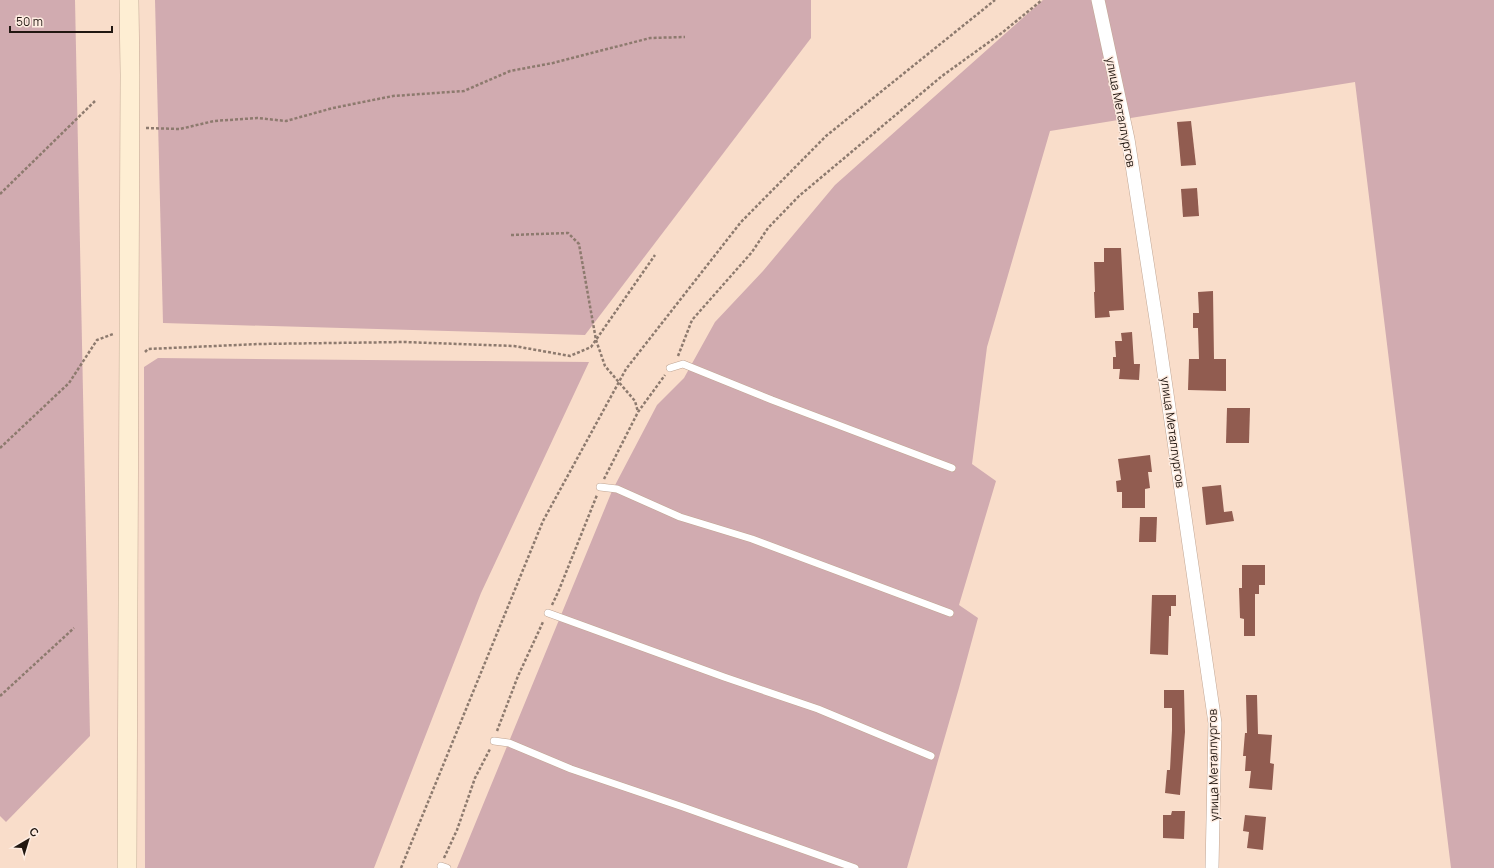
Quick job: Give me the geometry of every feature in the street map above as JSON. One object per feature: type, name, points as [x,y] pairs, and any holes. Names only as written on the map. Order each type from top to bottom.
[{"type":"street","points":[[127,868],[129,0]]},
{"type":"street","name":"улица Металлургов","points":[[1098,0],[1128,140],[1160,340],[1215,723],[1212,868]]},
{"type":"lane","points":[[670,368],[683,364],[772,400],[952,468]]},
{"type":"lane","points":[[600,487],[617,489],[680,517],[752,539],[950,612]]},
{"type":"lane","points":[[548,613],[724,677],[818,709],[932,756]]},
{"type":"lane","points":[[494,741],[509,742],[571,769],[690,809],[855,868]]},
{"type":"path","points":[[400,868],[543,521],[626,369],[741,222],[826,136],[995,0]]},
{"type":"path","points":[[444,867],[475,778],[494,741],[518,676],[559,590],[600,487],[638,412],[677,359],[692,320],[752,252],[768,228],[799,196],[942,76],[1003,32],[1042,0]]},
{"type":"path","points":[[129,128],[180,129],[214,121],[257,118],[286,121],[334,108],[393,96],[464,91],[510,71],[553,63],[650,38],[685,37]]},
{"type":"path","points":[[0,194],[95,101]]},
{"type":"path","points":[[511,236],[568,233],[579,244],[596,340],[605,366],[635,401],[638,412]]},
{"type":"path","points":[[128,364],[148,349],[259,344],[404,342],[514,346],[570,356],[591,347],[655,255]]},
{"type":"path","points":[[0,448],[69,383],[97,340],[129,328]]},
{"type":"path","points":[[0,696],[74,628]]},
{"type":"shaded area","points":[[0,0],[75,0],[90,736],[6,822],[0,816]]},
{"type":"shaded area","points":[[155,0],[811,0],[811,38],[585,335],[163,323]]},
{"type":"shaded area","points":[[1043,0],[1494,0],[1494,868],[1451,868],[1355,82],[1050,131],[987,347],[972,464],[996,481],[959,605],[978,618],[907,868],[457,868],[612,491],[657,405],[684,378],[715,322],[763,271],[835,185]]},
{"type":"shaded area","points":[[158,358],[589,362],[481,593],[374,868],[145,868],[144,367]]},
{"type":"building","points":[[1191,121],[1196,165],[1181,166],[1177,122]]},
{"type":"building","points":[[1197,188],[1199,216],[1183,217],[1181,189]]},
{"type":"building","points":[[1104,248],[1121,248],[1124,310],[1109,311],[1110,317],[1095,318],[1094,262],[1104,262]]},
{"type":"building","points":[[1213,291],[1214,359],[1226,359],[1226,391],[1188,390],[1189,359],[1199,359],[1198,328],[1193,328],[1193,313],[1199,313],[1198,292]]},
{"type":"building","points":[[1132,332],[1134,364],[1140,364],[1139,380],[1119,379],[1120,369],[1113,369],[1113,357],[1116,357],[1115,341],[1122,341],[1121,333]]},
{"type":"building","points":[[1227,408],[1250,408],[1249,443],[1226,443]]},
{"type":"building","points":[[1150,455],[1152,472],[1148,472],[1150,488],[1145,489],[1145,508],[1122,508],[1122,492],[1117,492],[1116,481],[1121,480],[1118,459]]},
{"type":"building","points":[[1221,485],[1224,512],[1232,511],[1234,521],[1206,525],[1202,487]]},
{"type":"building","points":[[1140,517],[1157,517],[1156,542],[1139,542]]},
{"type":"building","points":[[1242,565],[1265,565],[1265,585],[1259,585],[1259,594],[1255,594],[1255,636],[1244,636],[1244,619],[1240,618],[1239,588],[1242,588]]},
{"type":"building","points":[[1152,595],[1176,595],[1176,606],[1171,606],[1171,616],[1169,616],[1168,655],[1150,654]]},
{"type":"building","points":[[1164,690],[1184,690],[1185,732],[1180,795],[1165,793],[1167,770],[1170,770],[1172,708],[1164,708]]},
{"type":"building","points":[[1246,695],[1257,695],[1258,734],[1272,735],[1270,763],[1274,764],[1272,790],[1249,788],[1251,771],[1245,771],[1246,756],[1243,756],[1245,733],[1247,733]]},
{"type":"building","points":[[1172,811],[1185,811],[1184,839],[1163,838],[1163,815],[1171,815]]},
{"type":"building","points":[[1245,815],[1266,817],[1263,850],[1247,848],[1249,832],[1243,831]]}]
